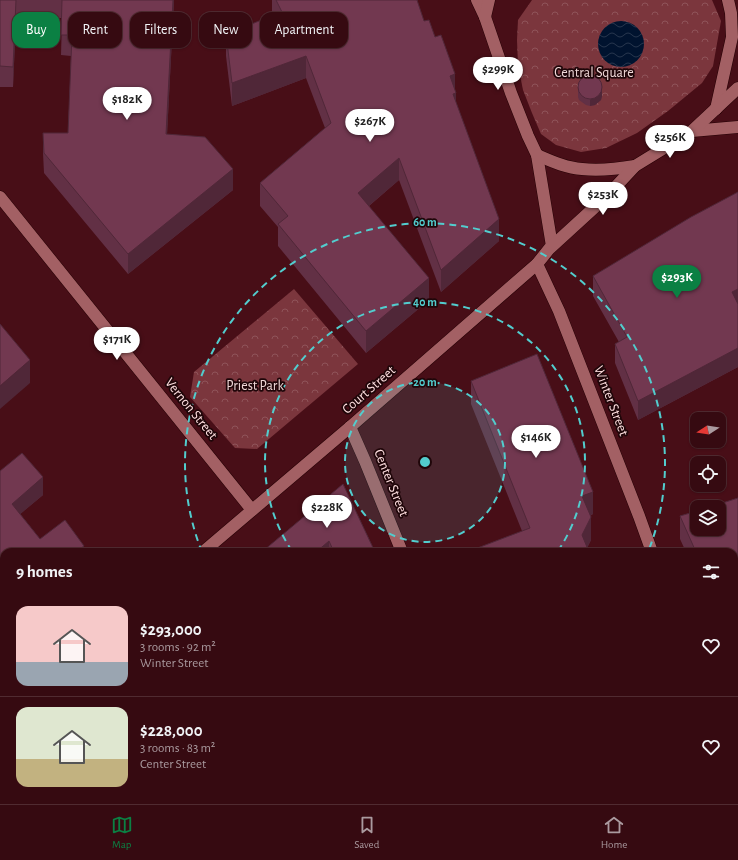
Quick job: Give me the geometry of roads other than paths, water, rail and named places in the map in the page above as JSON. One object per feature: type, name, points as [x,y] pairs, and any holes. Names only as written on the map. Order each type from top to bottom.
[{"type":"main road","points":[[477,0],[485,17],[511,93],[537,155],[552,246]]},
{"type":"main road","points":[[485,17],[489,0]]},
{"type":"main road","points":[[716,109],[732,37],[731,13],[728,0]]},
{"type":"main road","points":[[552,246],[607,196],[635,166],[692,131],[738,88]]},
{"type":"main road","points":[[692,131],[738,127]]},
{"type":"main road","points":[[537,155],[580,169],[602,170],[635,166]]},
{"type":"main road","name":"Vernon Street","points":[[0,197],[252,510]]},
{"type":"main road","name":"Court Street","points":[[208,548],[350,427],[537,264],[552,246]]},
{"type":"main road","name":"Winter Street","points":[[537,264],[559,311],[651,548]]},
{"type":"main road","name":"Center Street","points":[[350,427],[400,548]]},
{"type":"water","points":[[626,21],[638,27],[643,35],[643,53],[638,61],[630,66],[616,67],[604,61],[599,53],[598,39],[604,27],[612,22]]},
{"type":"park label","name":"Central Square","points":[[594,73]]},
{"type":"park label","name":"Priest Park","points":[[255,386]]}]
